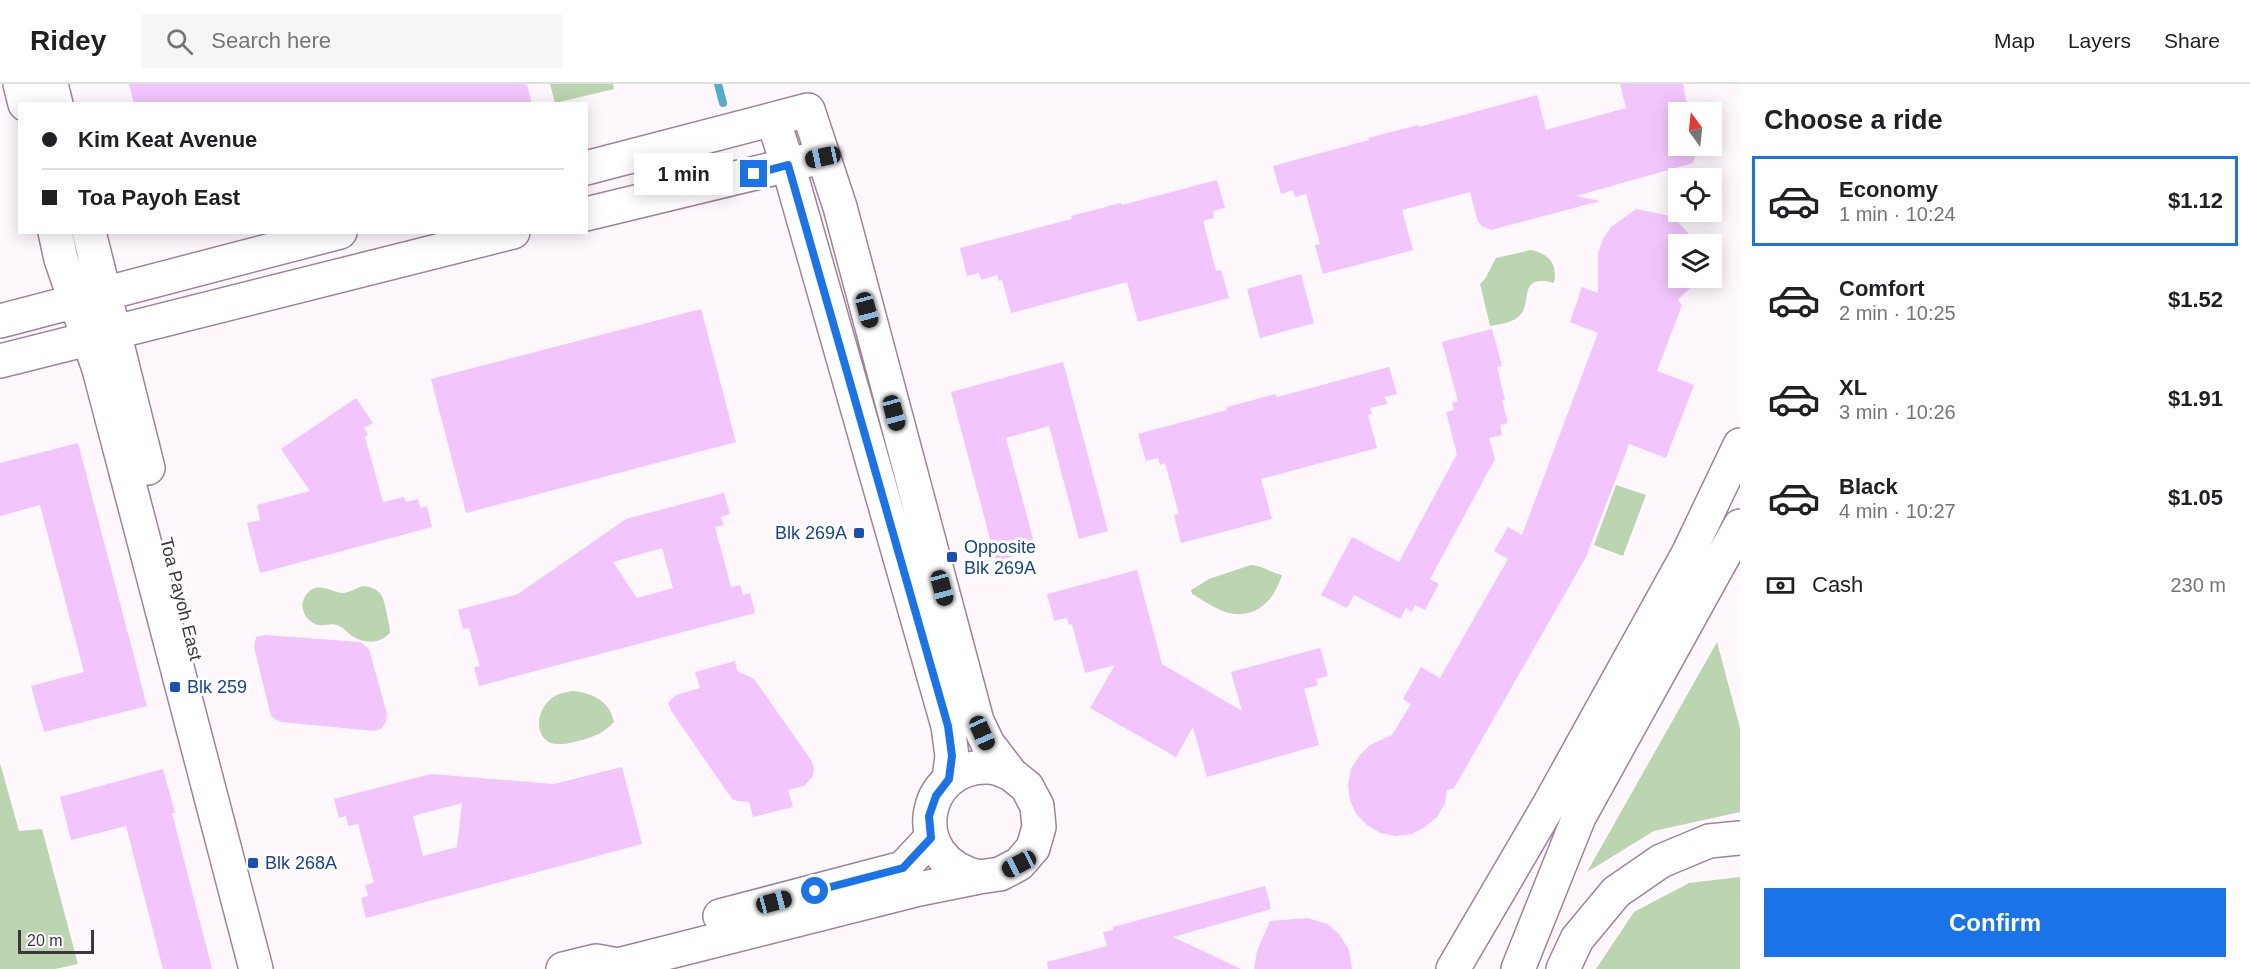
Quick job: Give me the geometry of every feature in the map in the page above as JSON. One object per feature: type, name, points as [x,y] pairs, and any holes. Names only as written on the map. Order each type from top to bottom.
[{"type":"main road","points":[[20,84],[24,102]]},
{"type":"main road","points":[[51,84],[56,102]]},
{"type":"main road","points":[[563,969],[596,961],[618,965],[919,889],[1000,874],[1019,864],[1033,848],[1039,827],[1037,806],[1027,787],[1011,774],[988,744],[977,721],[843,218],[808,110],[588,167]]},
{"type":"main road","points":[[773,120],[788,165],[948,726],[952,756],[949,779]]},
{"type":"main road","points":[[588,214],[823,157]]},
{"type":"main road","points":[[55,234],[61,259],[90,298]]},
{"type":"main road","points":[[89,234],[90,298],[101,335]]},
{"type":"main road","points":[[0,321],[332,234]]},
{"type":"main road","points":[[0,361],[505,234]]},
{"type":"main road","name":"Toa Payoh East","points":[[101,335],[102,380],[256,969]]},
{"type":"main road","name":"Toa Payoh East","points":[[101,335],[220,750],[278,969]]},
{"type":"main road","points":[[1453,969],[1549,805],[1688,554],[1740,445]]},
{"type":"main road","points":[[1518,969],[1580,817],[1740,526]]},
{"type":"main road","points":[[979,877],[963,873],[949,864],[938,852],[931,838],[929,816],[936,796],[949,779],[968,769],[990,767],[1011,774]]},
{"type":"main road","points":[[596,961],[613,944],[903,868],[931,838]]},
{"type":"main road","points":[[1563,969],[1577,939],[1616,892],[1661,861],[1709,841],[1740,838]]},
{"type":"green space","points":[[550,84],[613,84],[614,89],[555,102]]},
{"type":"green space","points":[[1531,250],[1543,254],[1551,261],[1555,270],[1554,283],[1543,281],[1531,285],[1528,289],[1525,307],[1519,316],[1490,326],[1480,284],[1496,258]]},
{"type":"green space","points":[[1616,485],[1646,495],[1623,556],[1594,545]]},
{"type":"green space","points":[[1251,565],[1282,575],[1271,598],[1266,604],[1252,612],[1229,613],[1192,594],[1191,590],[1209,579]]},
{"type":"green space","points":[[364,586],[375,589],[383,598],[390,633],[382,639],[372,642],[362,640],[337,625],[315,624],[304,612],[303,601],[315,588],[342,593]]},
{"type":"green space","points":[[1717,642],[1740,728],[1740,812],[1654,831],[1587,872]]},
{"type":"green space","points":[[573,691],[599,699],[609,709],[614,722],[591,737],[568,744],[553,744],[541,734],[539,726],[542,710],[555,696]]},
{"type":"green space","points":[[0,763],[19,831],[42,829],[78,964],[55,969],[0,969]]},
{"type":"green space","points":[[1740,877],[1740,969],[1596,969],[1634,912],[1689,883]]},
{"type":"building","points":[[129,84],[527,84],[532,102],[134,102]]},
{"type":"building","points":[[1620,84],[1683,84],[1686,102],[1668,102],[1668,156],[1695,156],[1693,163],[1668,168],[1668,170],[1576,196],[1600,201],[1491,230],[1478,222],[1470,192],[1402,210],[1413,250],[1323,274],[1315,245],[1320,244],[1306,194],[1295,197],[1293,190],[1281,194],[1273,166],[1369,140],[1368,138],[1418,125],[1419,127],[1537,95],[1546,130],[1626,108]]},
{"type":"building","points":[[1217,180],[1225,208],[1213,211],[1214,218],[1203,221],[1216,271],[1221,270],[1229,298],[1138,322],[1127,282],[1011,313],[1002,280],[999,281],[997,275],[981,280],[979,273],[967,276],[960,248],[1072,219],[1071,216]]},
{"type":"building","points":[[1636,209],[1666,215],[1668,222],[1677,222],[1689,234],[1668,234],[1668,288],[1690,288],[1678,300],[1682,305],[1657,371],[1694,385],[1666,458],[1629,444],[1586,557],[1454,788],[1447,790],[1445,803],[1437,817],[1412,834],[1396,836],[1381,833],[1367,825],[1356,814],[1350,800],[1348,785],[1351,769],[1370,745],[1392,735],[1411,704],[1403,699],[1421,667],[1440,678],[1508,559],[1494,551],[1508,527],[1522,535],[1598,333],[1570,322],[1582,287],[1598,293],[1598,253],[1611,227]]},
{"type":"building","points":[[1301,274],[1314,323],[1260,338],[1247,289]]},
{"type":"building","points":[[701,309],[736,442],[466,513],[431,379]]},
{"type":"building","points":[[1492,329],[1502,366],[1497,367],[1508,423],[1500,425],[1502,435],[1489,438],[1495,459],[1430,579],[1439,584],[1425,610],[1415,605],[1412,612],[1406,608],[1400,619],[1354,595],[1347,608],[1321,595],[1352,537],[1399,562],[1457,454],[1446,412],[1454,410],[1452,403],[1458,401],[1442,342]]},
{"type":"building","points":[[1063,362],[1108,531],[1079,539],[1049,426],[1006,438],[1036,550],[996,561],[951,392]]},
{"type":"building","points":[[1389,367],[1397,394],[1385,397],[1387,404],[1370,408],[1372,414],[1368,415],[1377,448],[1261,479],[1272,519],[1181,543],[1174,515],[1179,514],[1165,463],[1160,465],[1158,458],[1146,461],[1138,434],[1227,410],[1227,407],[1276,394],[1277,397]]},
{"type":"building","points":[[356,398],[373,423],[364,428],[368,434],[365,437],[383,502],[404,497],[406,502],[418,499],[420,508],[427,506],[432,527],[260,573],[247,523],[260,520],[257,505],[310,491],[281,449]]},
{"type":"building","points":[[78,443],[147,706],[44,732],[31,686],[84,672],[40,505],[0,516],[0,463]]},
{"type":"building","points":[[724,493],[730,514],[721,517],[724,525],[715,527],[731,587],[740,585],[743,595],[750,593],[755,613],[479,686],[474,667],[480,666],[469,628],[463,629],[458,610],[518,594],[626,519]],"holes":[[[662,548],[673,588],[637,598],[613,562]]]},
{"type":"building","points":[[1137,570],[1162,664],[1242,711],[1231,672],[1320,648],[1328,676],[1316,679],[1318,685],[1304,689],[1319,745],[1207,777],[1193,727],[1176,757],[1090,708],[1115,665],[1085,673],[1072,624],[1069,625],[1067,618],[1054,621],[1047,594]]},
{"type":"building","points":[[265,635],[360,642],[369,649],[387,714],[386,722],[381,729],[374,731],[281,722],[271,716],[254,647],[256,637]]},
{"type":"building","points":[[735,661],[737,671],[754,679],[811,760],[814,768],[813,776],[804,786],[788,790],[793,807],[753,817],[749,802],[732,799],[668,703],[676,695],[700,688],[695,672]]},
{"type":"building","points":[[622,767],[642,844],[366,918],[361,898],[368,896],[365,885],[374,883],[358,824],[348,826],[346,816],[339,818],[334,799],[431,774],[554,784]],"holes":[[[462,803],[457,847],[423,856],[413,816]]]},
{"type":"building","points":[[163,769],[212,969],[163,969],[126,826],[71,840],[60,797]]},
{"type":"building","points":[[1265,886],[1271,909],[1173,937],[1241,969],[1048,969],[1047,962],[1107,946],[1103,932],[1113,930],[1113,927]]},
{"type":"building","points":[[1308,918],[1327,924],[1339,934],[1349,950],[1352,969],[1254,969],[1257,951],[1270,921]]},
{"type":"waterway","points":[[718,84],[723,103]]},
{"type":"place","name":"Blk 269A","points":[[859,533]]},
{"type":"place","name":"Opposite Blk 269A","points":[[952,557]]},
{"type":"place","name":"Blk 259","points":[[175,687]]},
{"type":"place","name":"Blk 268A","points":[[253,863]]},
{"type":"route","points":[[754,174],[788,165],[948,726],[952,756],[949,779],[936,796],[929,816],[931,838],[903,868],[815,891]]}]
